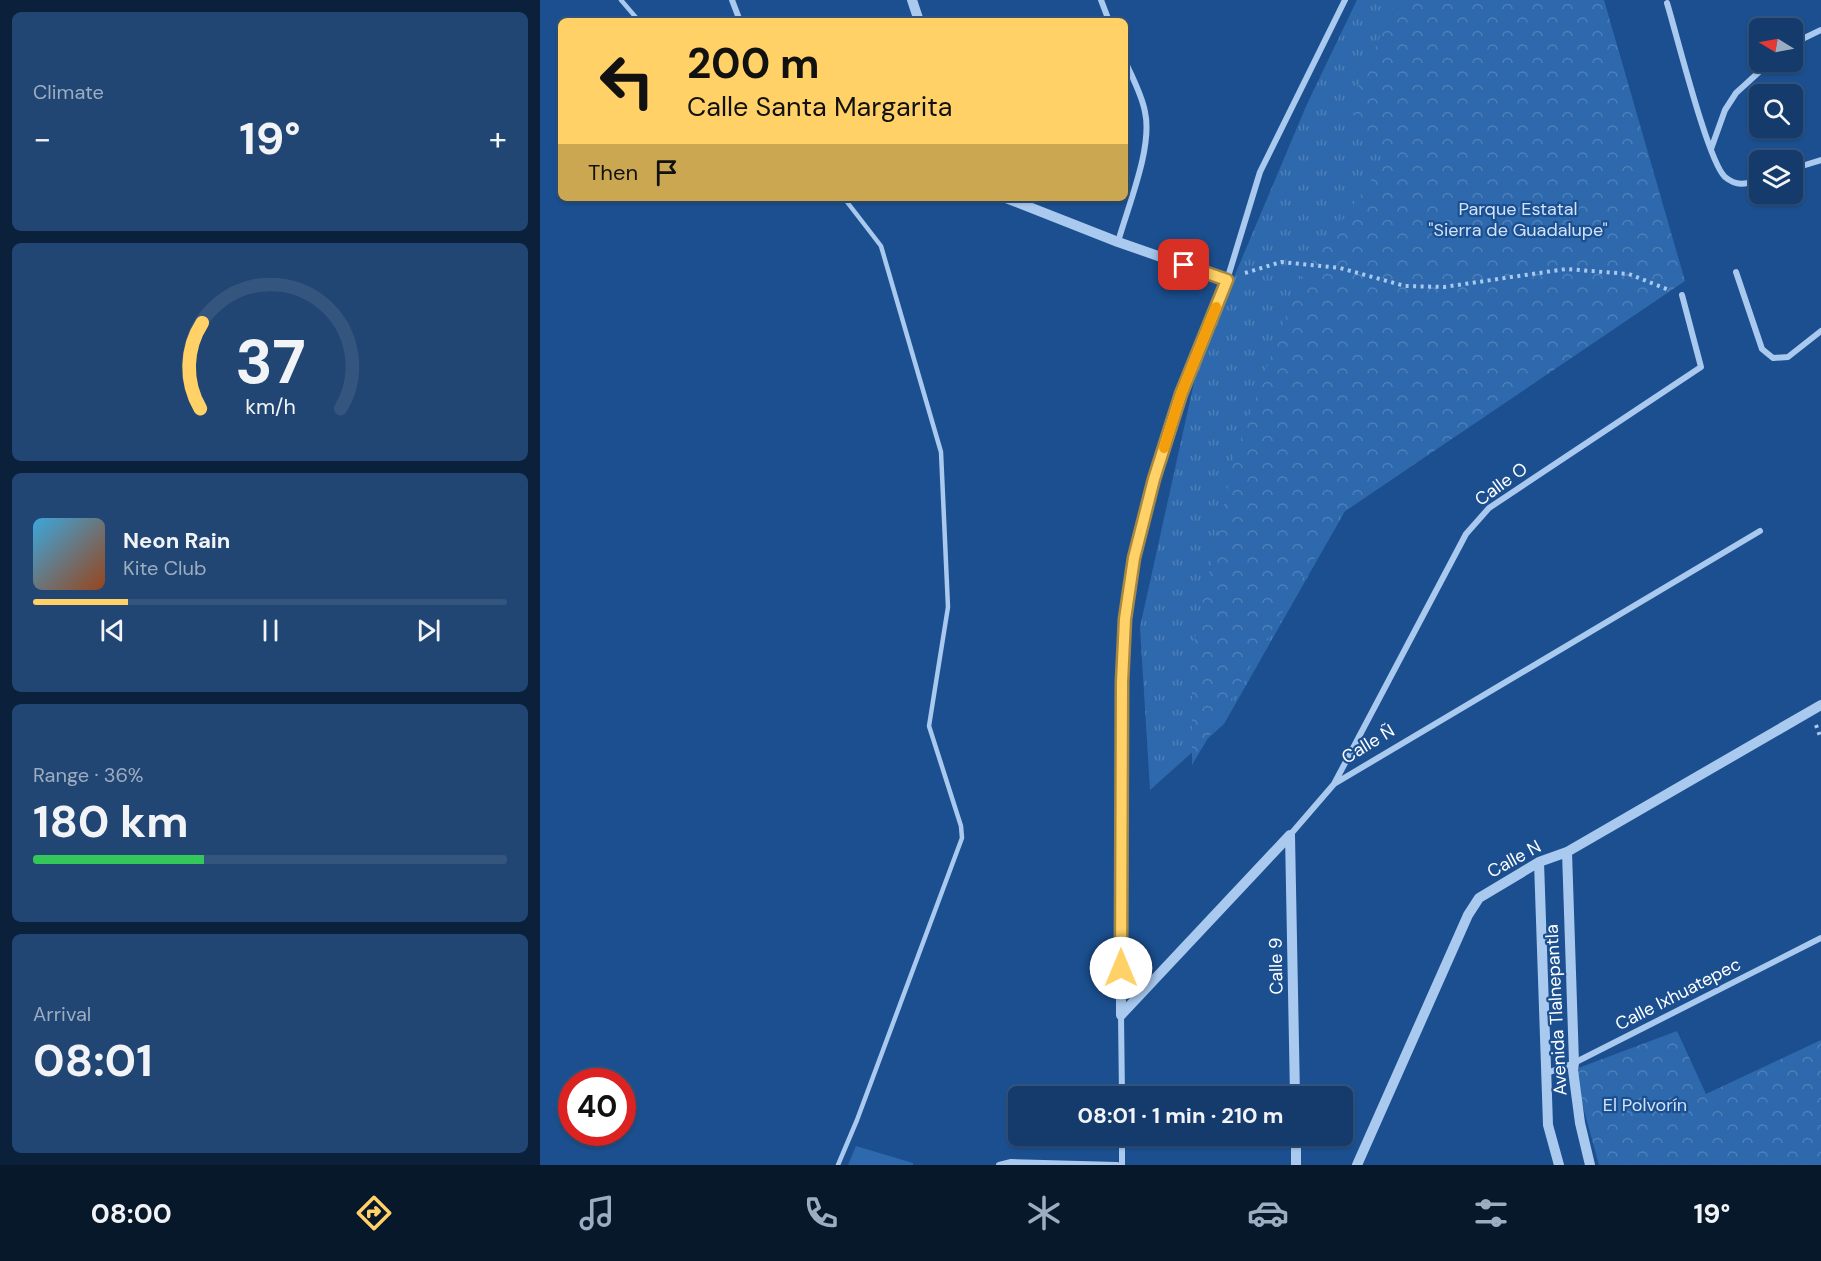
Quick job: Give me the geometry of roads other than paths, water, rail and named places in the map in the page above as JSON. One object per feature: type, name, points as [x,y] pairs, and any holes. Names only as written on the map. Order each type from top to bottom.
[{"type":"street","points":[[732,0],[739,18]]},
{"type":"street","points":[[912,0],[918,18]]},
{"type":"street","points":[[1101,0],[1108,18]]},
{"type":"street","points":[[1122,1086],[1122,682],[1125,619],[1134,558],[1154,479],[1181,394],[1227,280],[1260,172],[1345,0]]},
{"type":"street","points":[[1667,3],[1711,149],[1723,175],[1734,183],[1749,183]]},
{"type":"street","points":[[1803,39],[1821,30]]},
{"type":"street","points":[[1118,242],[1145,148],[1147,129],[1145,111],[1128,68]]},
{"type":"street","points":[[1711,149],[1725,110],[1736,93],[1759,72]]},
{"type":"street","points":[[1803,166],[1821,160]]},
{"type":"street","points":[[1014,201],[1118,242],[1227,280]]},
{"type":"street","points":[[1736,272],[1762,349],[1773,358],[1788,357],[1821,331]]},
{"type":"street","name":"Calle O","points":[[1334,784],[1466,534],[1489,508],[1701,367],[1683,295]]},
{"type":"street","name":"Calle Ñ","points":[[1121,1015],[1290,835],[1334,784],[1760,531]]},
{"type":"street","name":"Calle N","points":[[1357,1165],[1472,907],[1479,898],[1539,862],[1566,852],[1821,705]]},
{"type":"street","name":"Calle 9","points":[[1290,835],[1295,1086]]},
{"type":"street","name":"Avenida Tlalnepantla","points":[[1566,852],[1573,1070],[1580,1123],[1590,1165]]},
{"type":"street","name":"Avenida Tlalnepantla","points":[[1539,862],[1548,1125],[1559,1165]]},
{"type":"street","name":"Calle Ixhuatepec","points":[[1547,1073],[1574,1063],[1821,938]]},
{"type":"street","points":[[1122,1146],[1122,1165]]},
{"type":"street","points":[[1296,1146],[1296,1165]]},
{"type":"street","points":[[999,1165],[1011,1162],[1117,1165]]},
{"type":"lane","points":[[621,0],[636,18]]},
{"type":"lane","points":[[838,1165],[857,1120],[962,838],[961,826],[929,726],[948,607],[941,452],[881,246],[846,201]]},
{"type":"park label","name":"Parque Estatal \"Sierra de Guadalupe\"","points":[[1518,219]]},
{"type":"park label","name":"El Polvorín","points":[[1645,1105]]}]
